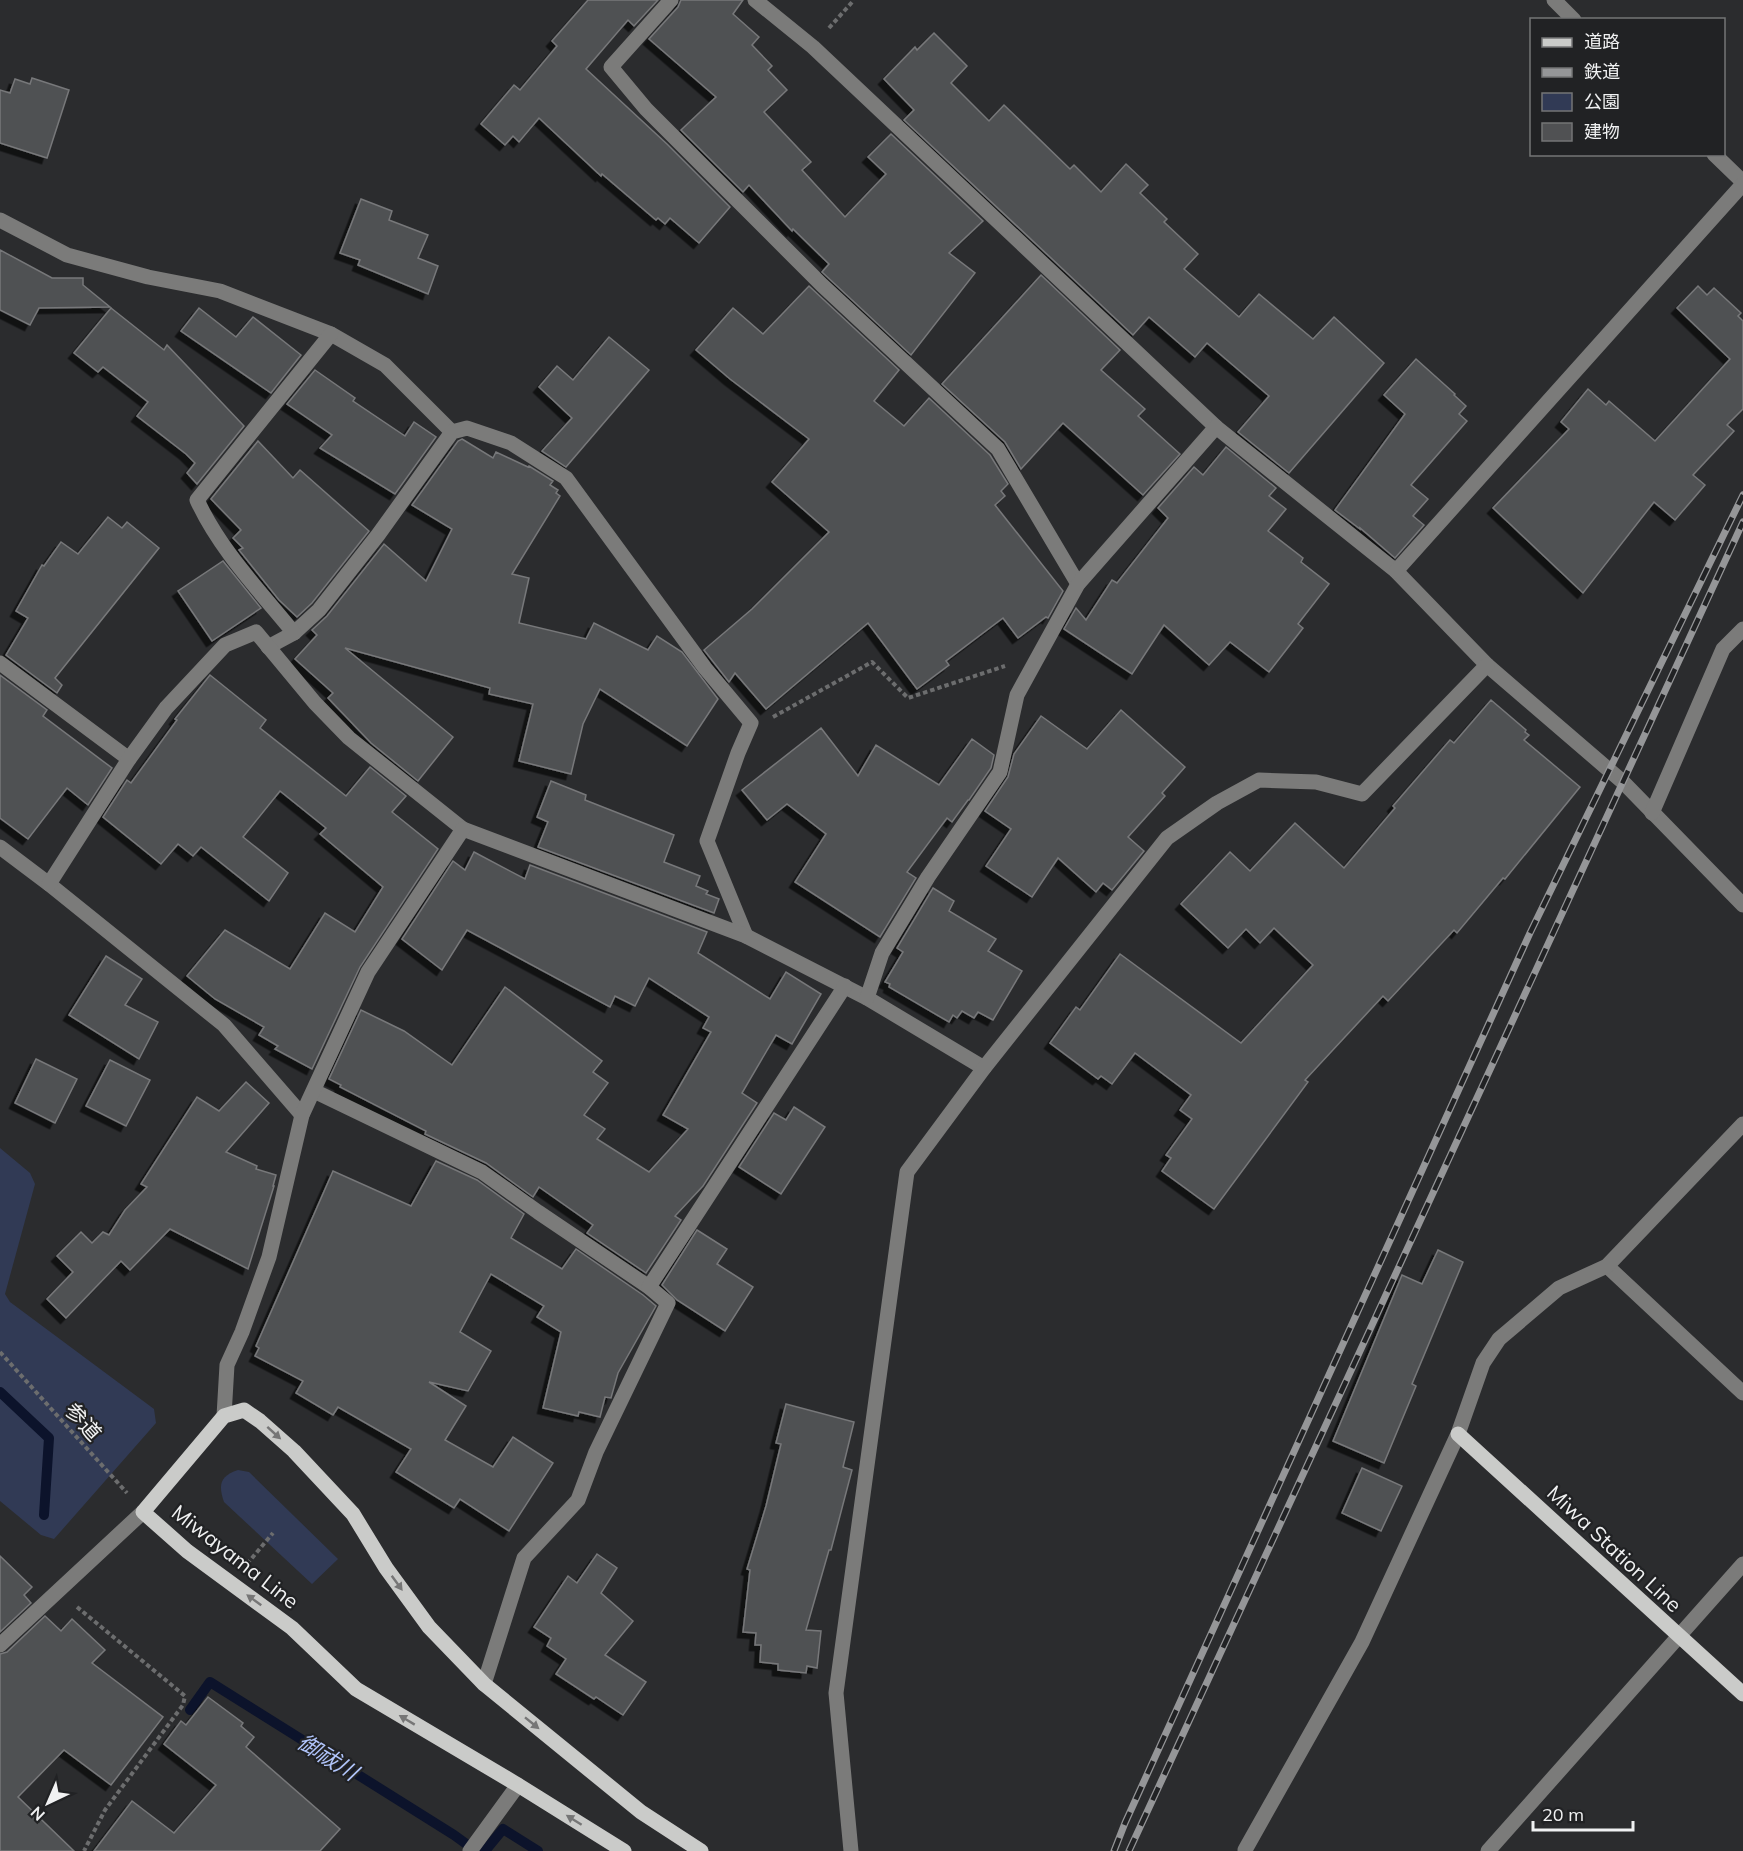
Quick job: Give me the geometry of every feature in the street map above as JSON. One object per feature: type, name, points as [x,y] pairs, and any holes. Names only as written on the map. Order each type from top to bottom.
[{"type":"main road","points":[[225,1416],[244,1410],[260,1420],[294,1451],[353,1514],[386,1568],[429,1627],[484,1684],[641,1812],[701,1851]]},
{"type":"main road","name":"Miwayama Line","points":[[225,1416],[143,1512],[187,1551],[292,1628],[356,1689],[624,1851]]},
{"type":"main road","name":"Miwa Station Line","points":[[1458,1434],[1743,1694]]},
{"type":"street","points":[[671,0],[610,67],[646,109],[822,285],[998,449],[1078,584]]},
{"type":"street","points":[[755,0],[813,47],[1216,427],[1396,571],[1487,665],[1623,782],[1743,905]]},
{"type":"street","points":[[1554,0],[1572,18]]},
{"type":"street","points":[[1396,571],[1743,183],[1716,156]]},
{"type":"street","points":[[0,220],[67,255],[148,277],[220,291],[331,334],[385,365],[452,432]]},
{"type":"street","points":[[294,633],[228,553],[197,500],[331,334]]},
{"type":"street","points":[[867,998],[882,953],[928,878],[1000,772],[1017,695],[1078,584],[1216,427]]},
{"type":"street","points":[[268,647],[294,633],[319,610],[378,535],[452,432],[467,428],[511,443],[566,478],[705,668],[751,723],[707,841],[746,936]]},
{"type":"street","points":[[1652,813],[1723,649],[1743,629]]},
{"type":"street","points":[[49,884],[129,759],[166,708],[225,645],[256,632],[315,703],[349,738],[462,829],[746,936],[867,998],[984,1068]]},
{"type":"street","points":[[0,663],[129,759]]},
{"type":"street","points":[[851,1851],[836,1693],[907,1172],[984,1068],[1167,838],[1217,803],[1259,780],[1316,782],[1362,794],[1487,665]]},
{"type":"street","points":[[225,1416],[227,1365],[242,1332],[269,1257],[302,1114],[368,972],[462,829]]},
{"type":"street","points":[[0,847],[224,1025],[302,1114]]},
{"type":"street","points":[[649,1287],[845,986]]},
{"type":"street","points":[[314,1091],[482,1172],[649,1287],[668,1303],[596,1452],[578,1500],[524,1558],[484,1684]]},
{"type":"street","points":[[1245,1850],[1362,1642],[1458,1434],[1483,1363],[1499,1339],[1559,1288],[1607,1266],[1743,1124]]},
{"type":"street","points":[[1607,1266],[1743,1393]]},
{"type":"street","points":[[0,1645],[143,1512]]},
{"type":"street","points":[[1488,1851],[1743,1564]]},
{"type":"street","points":[[470,1851],[518,1785]]},
{"type":"path","points":[[813,47],[854,0]]},
{"type":"path","points":[[748,731],[872,662],[908,698],[1039,654]]},
{"type":"path","name":"参道","points":[[0,1352],[143,1512]]},
{"type":"path","points":[[243,1569],[273,1533]]},
{"type":"path","points":[[58,1591],[185,1696],[183,1705],[105,1810],[84,1851]]},
{"type":"green space","points":[[0,1148],[30,1173],[35,1184],[5,1294],[10,1302],[154,1409],[156,1423],[54,1539],[41,1535],[0,1501]]},
{"type":"green space","points":[[238,1470],[249,1472],[338,1559],[312,1584],[224,1502],[221,1491],[222,1482],[227,1475]]},
{"type":"building","points":[[588,0],[658,0],[634,26],[628,20],[586,69],[667,144],[730,207],[699,243],[670,218],[665,224],[658,218],[656,220],[602,174],[601,176],[539,118],[519,142],[513,136],[505,145],[481,124],[514,85],[520,90],[557,46],[552,41]]},
{"type":"building","points":[[681,0],[743,0],[733,14],[759,37],[752,45],[772,66],[768,70],[787,90],[764,112],[811,162],[802,170],[845,217],[886,174],[868,157],[891,134],[983,221],[949,253],[975,273],[911,355],[822,272],[829,264],[793,229],[792,231],[749,185],[743,192],[681,130],[716,97],[649,39],[678,7]]},
{"type":"building","points":[[934,33],[967,66],[951,83],[989,121],[1004,105],[1070,169],[1074,165],[1101,192],[1126,164],[1148,185],[1140,193],[1167,219],[1164,222],[1198,254],[1184,269],[1239,317],[1259,294],[1313,339],[1334,317],[1384,363],[1289,473],[1238,432],[1269,396],[1207,343],[1195,357],[1149,317],[1133,335],[904,120],[914,110],[884,79],[915,47],[917,50]]},
{"type":"building","points":[[32,78],[69,90],[47,158],[0,143],[0,90],[10,93],[15,79],[30,84]]},
{"type":"building","points":[[361,199],[392,211],[389,220],[428,235],[418,258],[438,266],[428,294],[358,265],[360,260],[340,253]]},
{"type":"building","points":[[0,250],[52,278],[83,278],[83,285],[110,307],[39,308],[30,325],[0,310]]},
{"type":"building","points":[[1041,275],[1120,350],[1101,370],[1145,409],[1138,416],[1180,454],[1143,495],[1063,423],[1021,469],[1005,442],[942,384]]},
{"type":"building","points":[[809,286],[899,370],[874,401],[904,426],[929,398],[990,455],[1008,484],[1001,491],[1005,496],[995,505],[1063,591],[1048,618],[1046,617],[1018,638],[1003,618],[946,661],[949,665],[917,689],[868,623],[766,709],[735,673],[729,682],[704,650],[752,609],[829,532],[772,482],[809,439],[696,350],[733,308],[763,334]]},
{"type":"building","points":[[1698,286],[1707,295],[1714,288],[1741,313],[1738,316],[1743,321],[1743,409],[1727,425],[1734,431],[1693,475],[1705,485],[1675,520],[1654,502],[1583,593],[1493,508],[1569,429],[1561,422],[1588,389],[1606,405],[1609,401],[1655,441],[1730,359],[1677,308]]},
{"type":"building","points":[[111,308],[164,350],[167,345],[244,426],[197,484],[187,473],[195,463],[137,416],[148,402],[103,367],[98,372],[74,353]]},
{"type":"building","points":[[199,308],[236,337],[253,317],[301,355],[271,393],[181,331]]},
{"type":"building","points":[[609,337],[649,370],[566,467],[542,451],[572,418],[539,387],[557,366],[573,380]]},
{"type":"building","points":[[1416,359],[1466,406],[1459,414],[1467,421],[1411,485],[1428,499],[1413,516],[1424,525],[1395,558],[1335,510],[1405,414],[1384,395]]},
{"type":"building","points":[[315,370],[355,398],[353,401],[405,436],[414,422],[436,437],[395,494],[320,448],[332,435],[287,404]]},
{"type":"building","points":[[462,439],[493,458],[496,452],[529,466],[553,481],[550,485],[558,490],[556,493],[560,496],[512,574],[529,578],[519,623],[586,639],[594,623],[648,650],[657,636],[682,652],[718,699],[687,746],[600,689],[583,724],[571,774],[519,761],[533,704],[489,694],[490,688],[345,648],[453,737],[418,781],[371,743],[328,698],[333,693],[295,659],[317,635],[312,630],[327,616],[384,544],[426,581],[452,529],[412,505],[458,441]]},
{"type":"building","points":[[258,441],[293,478],[300,470],[369,531],[312,603],[297,617],[279,600],[239,550],[243,548],[233,538],[241,530],[211,499]]},
{"type":"building","points":[[1226,447],[1276,488],[1269,496],[1286,509],[1268,531],[1303,558],[1301,562],[1329,584],[1298,624],[1303,628],[1269,672],[1230,642],[1209,665],[1164,625],[1132,674],[1064,629],[1076,608],[1086,620],[1112,580],[1117,583],[1168,518],[1158,508],[1194,467],[1203,475]]},
{"type":"building","points":[[108,517],[122,528],[127,522],[159,548],[55,678],[62,685],[57,693],[6,655],[28,618],[16,611],[42,565],[44,566],[61,542],[78,554]]},
{"type":"building","points":[[223,561],[261,608],[212,641],[178,591]]},
{"type":"building","points":[[0,675],[47,710],[43,716],[112,768],[88,805],[67,788],[28,839],[0,818]]},
{"type":"building","points":[[210,675],[266,720],[260,728],[346,796],[370,767],[406,796],[392,812],[438,849],[360,967],[312,1069],[275,1049],[278,1046],[259,1035],[264,1027],[215,999],[187,976],[225,930],[290,969],[325,913],[355,932],[383,887],[320,834],[326,828],[280,791],[243,837],[288,873],[269,901],[201,847],[193,856],[178,844],[161,864],[103,817],[127,780],[131,783],[177,720],[175,719]]},
{"type":"building","points":[[1491,700],[1526,730],[1525,732],[1529,735],[1524,740],[1580,787],[1505,879],[1503,878],[1457,933],[1454,930],[1388,1001],[1383,996],[1305,1080],[1308,1082],[1214,1209],[1162,1171],[1171,1158],[1166,1155],[1192,1119],[1180,1110],[1191,1095],[1135,1053],[1112,1084],[1101,1076],[1098,1079],[1050,1043],[1076,1007],[1080,1010],[1120,954],[1241,1043],[1313,965],[1274,928],[1260,943],[1246,929],[1228,948],[1181,904],[1230,852],[1250,871],[1295,823],[1344,868],[1395,808],[1393,806],[1450,740],[1454,743]]},
{"type":"building","points":[[1121,710],[1185,767],[1162,793],[1165,796],[1128,837],[1144,851],[1112,890],[1103,883],[1096,892],[1058,858],[1032,897],[986,866],[1011,829],[985,811],[1008,777],[1014,754],[1041,716],[1087,749]]},
{"type":"building","points":[[821,728],[858,776],[876,745],[939,785],[972,739],[994,755],[991,768],[969,800],[952,822],[947,818],[907,872],[916,878],[880,937],[795,882],[826,834],[787,804],[767,820],[742,790]]},
{"type":"building","points":[[551,781],[586,795],[585,800],[674,835],[664,862],[700,876],[696,886],[708,891],[706,894],[719,899],[714,913],[538,847],[548,822],[537,817]]},
{"type":"building","points":[[474,852],[525,879],[530,865],[707,932],[698,953],[770,999],[786,972],[821,994],[792,1044],[776,1035],[742,1093],[757,1103],[703,1186],[675,1216],[681,1220],[646,1273],[587,1233],[593,1225],[539,1187],[533,1197],[486,1163],[425,1134],[426,1131],[340,1087],[341,1085],[329,1079],[361,1010],[404,1031],[452,1065],[505,987],[602,1061],[593,1072],[608,1083],[584,1115],[605,1129],[597,1139],[649,1172],[688,1129],[663,1115],[711,1032],[703,1028],[709,1017],[649,978],[635,1006],[615,996],[610,1007],[467,930],[442,970],[402,939],[453,861],[465,870]]},
{"type":"building","points":[[933,888],[954,901],[949,911],[996,939],[988,951],[1022,971],[993,1020],[978,1012],[974,1018],[962,1011],[957,1018],[953,1015],[949,1022],[889,987],[890,984],[885,982],[903,952],[897,948]]},
{"type":"building","points":[[106,956],[142,979],[125,1005],[158,1022],[139,1059],[69,1015]]},
{"type":"building","points":[[36,1059],[77,1079],[55,1123],[15,1103]]},
{"type":"building","points":[[110,1060],[150,1080],[126,1126],[86,1106]]},
{"type":"building","points":[[246,1082],[269,1103],[226,1152],[257,1166],[256,1169],[276,1175],[248,1269],[170,1229],[130,1270],[121,1261],[66,1318],[47,1299],[73,1272],[57,1256],[81,1232],[92,1243],[103,1232],[109,1235],[125,1210],[147,1187],[141,1184],[197,1097],[219,1111]]},
{"type":"building","points":[[794,1107],[825,1127],[781,1194],[739,1167],[774,1113],[786,1120]]},
{"type":"building","points":[[436,1161],[477,1180],[524,1214],[511,1238],[562,1269],[576,1249],[656,1306],[618,1373],[611,1398],[605,1397],[600,1417],[579,1412],[578,1416],[543,1408],[561,1332],[537,1317],[544,1306],[491,1274],[460,1332],[491,1351],[468,1391],[429,1382],[466,1406],[445,1440],[493,1467],[513,1437],[553,1463],[509,1531],[460,1499],[454,1508],[396,1472],[411,1449],[338,1407],[333,1415],[296,1393],[303,1381],[255,1356],[259,1348],[256,1346],[333,1171],[411,1206]]},
{"type":"building","points":[[697,1230],[727,1249],[717,1264],[753,1287],[725,1331],[677,1300],[662,1285]]},
{"type":"building","points":[[1438,1250],[1463,1262],[1412,1384],[1416,1386],[1384,1463],[1333,1441],[1402,1275],[1422,1284]]},
{"type":"building","points":[[786,1404],[854,1422],[843,1467],[852,1470],[831,1550],[829,1550],[806,1630],[821,1631],[817,1668],[807,1666],[806,1673],[778,1670],[778,1664],[760,1662],[761,1645],[755,1645],[756,1633],[743,1632],[750,1570],[747,1569],[781,1444],[776,1443]]},
{"type":"building","points":[[1362,1468],[1402,1486],[1381,1531],[1342,1513]]},
{"type":"building","points":[[597,1554],[617,1568],[601,1593],[633,1621],[605,1655],[646,1682],[623,1715],[556,1674],[566,1659],[547,1646],[551,1638],[534,1627],[568,1576],[577,1583]]},
{"type":"building","points":[[0,1556],[32,1587],[24,1595],[31,1603],[0,1632]]},
{"type":"building","points":[[45,1616],[61,1631],[72,1619],[105,1650],[92,1663],[163,1717],[111,1785],[64,1750],[18,1797],[74,1851],[0,1851],[0,1654],[7,1652]]},
{"type":"building","points":[[208,1697],[243,1723],[241,1726],[254,1737],[246,1747],[340,1829],[320,1851],[94,1851],[132,1801],[174,1833],[216,1785],[164,1744],[181,1721],[186,1725]]},
{"type":"waterway","name":"御祓川","points":[[0,1392],[49,1438],[44,1515]]},
{"type":"waterway","name":"御祓川","points":[[190,1710],[210,1682],[476,1851]]},
{"type":"waterway","name":"御祓川","points":[[485,1851],[503,1829],[538,1851]]},
{"type":"railway","points":[[1114,1851],[1530,933],[1743,495]]},
{"type":"railway","points":[[1129,1851],[1743,522]]}]
